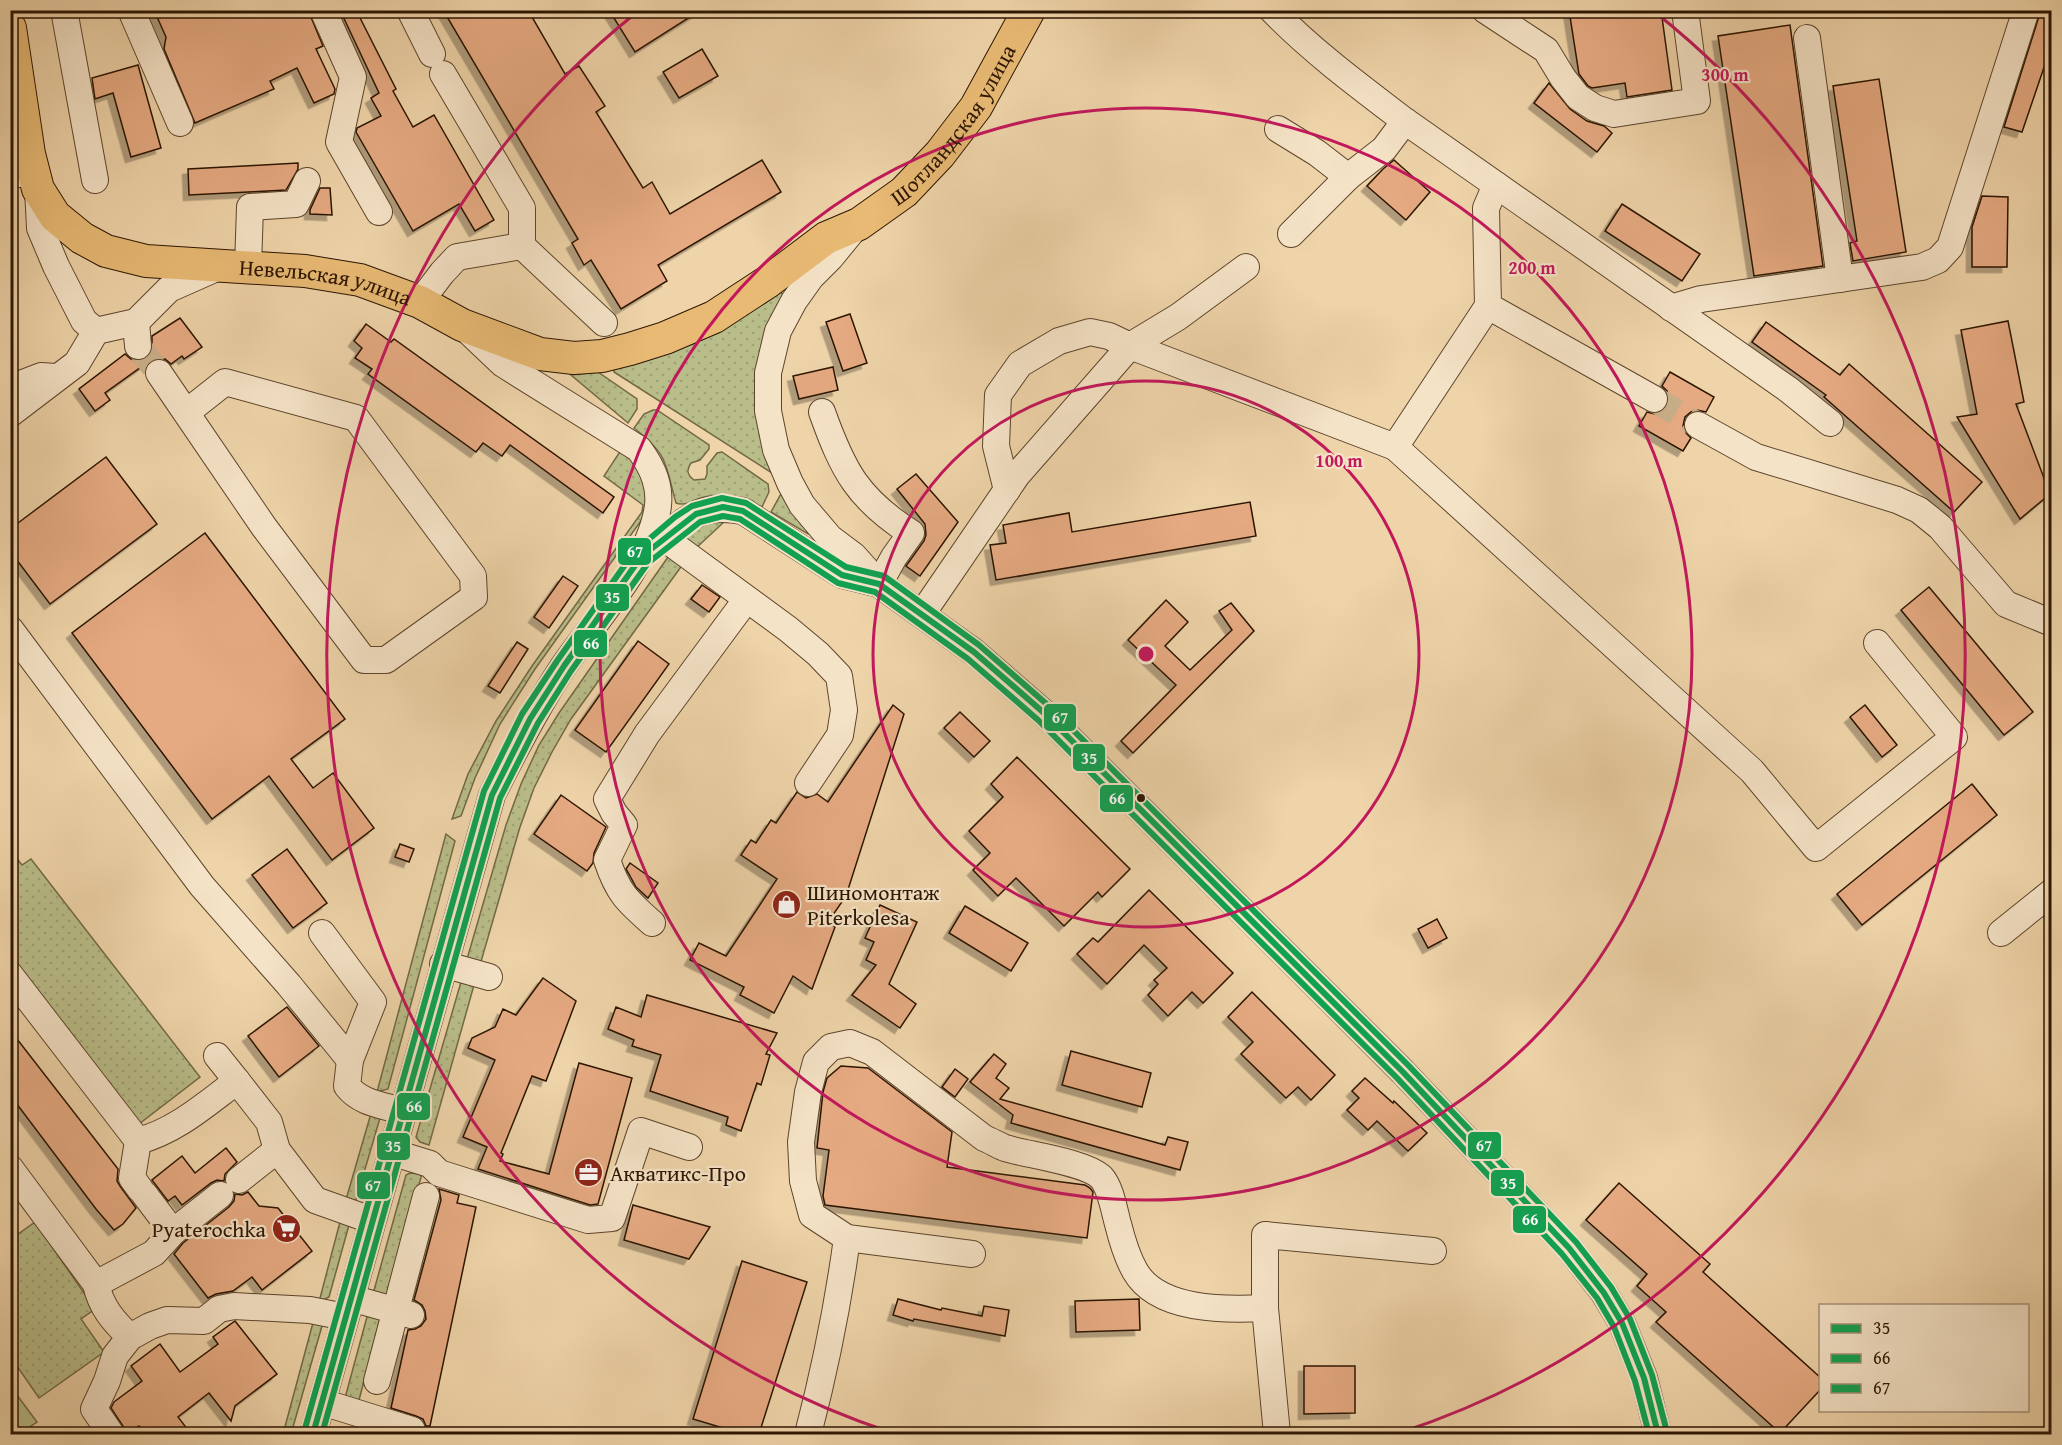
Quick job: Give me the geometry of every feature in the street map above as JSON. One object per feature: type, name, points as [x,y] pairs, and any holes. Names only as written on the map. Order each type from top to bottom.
[{"type":"main road","name":"Шотландская улица","points":[[462,325],[540,354],[574,358],[602,356],[630,349],[665,338],[714,317],[769,281],[826,238],[859,224],[904,192],[940,154],[976,107],[1023,23]]},
{"type":"main road","name":"Невельская улица","points":[[10,28],[27,179],[55,216],[82,238],[106,251],[146,261],[305,270],[360,280],[420,302],[462,325]]},
{"type":"street","points":[[64,10],[95,180]]},
{"type":"street","points":[[131,10],[180,123]]},
{"type":"street","points":[[323,10],[353,77],[339,142],[379,212]]},
{"type":"street","points":[[410,10],[437,64],[522,208],[522,246],[604,323]]},
{"type":"street","points":[[1023,23],[1039,10]]},
{"type":"street","points":[[1272,10],[1296,34],[1351,80],[1405,121],[1671,308],[1811,397],[1830,423]]},
{"type":"street","points":[[1485,10],[1546,50],[1578,97],[1595,108],[1614,114],[1697,101],[1685,10]]},
{"type":"street","points":[[1671,308],[1701,299],[1922,267],[1938,260],[1950,247],[2025,11]]},
{"type":"street","points":[[1807,38],[1840,279]]},
{"type":"street","points":[[1290,234],[1348,177],[1384,149],[1405,121]]},
{"type":"street","points":[[1278,129],[1317,153],[1348,177]]},
{"type":"street","points":[[27,179],[40,228],[84,321],[96,331],[137,334],[169,289],[235,266],[250,207],[296,204],[307,181]]},
{"type":"street","points":[[1395,447],[1488,306],[1486,208],[1496,185]]},
{"type":"street","points":[[859,224],[811,277],[794,301],[778,331],[768,373],[768,411],[776,450],[802,505],[830,538],[854,556],[879,584],[974,652],[1044,713],[1403,1072],[1569,1248],[1604,1293],[1622,1323],[1644,1378],[1658,1434]]},
{"type":"street","points":[[420,302],[457,257],[522,246]]},
{"type":"street","points":[[922,614],[1017,475],[1130,346],[1178,317],[1246,267]]},
{"type":"street","points":[[1488,306],[1654,399]]},
{"type":"street","name":"Невельская улица","points":[[462,325],[503,364],[639,449],[652,468],[659,489],[657,512],[642,556]]},
{"type":"street","points":[[10,414],[77,363],[96,331]]},
{"type":"street","points":[[1007,490],[996,446],[998,395],[1020,364],[1059,340],[1090,332],[1109,336],[1395,447],[1752,771],[1816,848],[1954,737],[1877,643]]},
{"type":"street","points":[[159,373],[264,527],[364,660],[386,660],[474,597],[474,576],[356,418],[225,382],[187,412]]},
{"type":"street","points":[[10,388],[41,376],[60,377]]},
{"type":"street","points":[[822,412],[836,451],[851,479],[885,516],[911,533],[879,584]]},
{"type":"street","points":[[1698,425],[1756,457],[1898,500],[1919,510],[1940,527],[2006,604],[2052,623]]},
{"type":"street","points":[[313,1434],[371,1220],[492,795],[530,719],[564,666],[642,556],[681,524],[708,510],[723,507],[743,511],[842,575],[879,584]]},
{"type":"street","points":[[664,538],[788,629],[818,654],[839,676],[844,710],[840,735],[808,783]]},
{"type":"street","points":[[652,923],[616,886],[607,860],[624,825],[614,813],[608,799],[647,734],[746,600]]},
{"type":"street","points":[[10,629],[202,886],[289,985],[350,1060]]},
{"type":"street","points":[[2001,933],[2052,892]]},
{"type":"street","points":[[322,933],[373,1002],[350,1060],[347,1086],[355,1096],[402,1111]]},
{"type":"street","points":[[443,964],[489,977]]},
{"type":"street","points":[[10,975],[138,1141],[132,1178],[173,1232]]},
{"type":"street","points":[[972,1254],[847,1238],[812,1215],[803,1181],[801,1142],[808,1092],[816,1062],[831,1047],[850,1043],[872,1052],[984,1138],[1004,1148],[1085,1168],[1100,1176],[1106,1185],[1122,1240],[1136,1273],[1156,1294],[1191,1305],[1241,1310],[1265,1308]]},
{"type":"street","points":[[217,1056],[269,1122],[277,1150],[315,1200],[371,1220]]},
{"type":"street","points":[[138,1141],[174,1128],[237,1081]]},
{"type":"street","points":[[391,1152],[430,1164],[439,1173],[588,1220],[612,1218],[641,1131],[690,1147]]},
{"type":"street","points":[[96,1284],[154,1253],[173,1232],[277,1150]]},
{"type":"street","points":[[10,1168],[96,1284],[99,1300],[115,1323],[130,1337]]},
{"type":"street","points":[[377,1381],[404,1313],[426,1196]]},
{"type":"street","points":[[1277,1434],[1265,1308],[1265,1235],[1433,1251]]},
{"type":"street","points":[[808,1434],[829,1354],[847,1238]]},
{"type":"street","points":[[111,1434],[94,1409],[115,1356],[130,1337],[150,1326],[167,1320],[204,1321],[219,1310],[234,1306],[310,1310],[348,1307],[404,1313]]},
{"type":"street","points":[[322,1402],[412,1430]]},
{"type":"green space","points":[[781,292],[783,295],[767,326],[758,363],[772,473],[614,372],[614,369],[713,333]]},
{"type":"green space","points":[[598,372],[637,399],[637,409],[628,423],[571,375]]},
{"type":"green space","points":[[657,410],[709,445],[709,449],[700,460],[689,466],[688,472],[694,480],[705,479],[707,466],[717,453],[722,452],[768,484],[769,492],[762,507],[741,499],[719,495],[686,503],[676,503],[660,453],[634,428],[644,414]]},
{"type":"green space","points":[[621,450],[636,465],[644,480],[646,498],[643,518],[535,669],[500,724],[475,778],[461,816],[452,819],[468,774],[496,721],[532,666],[642,512],[643,505],[604,476]]},
{"type":"green space","points":[[782,492],[809,531],[808,534],[771,512]]},
{"type":"green space","points":[[725,521],[694,550],[684,538],[703,523]]},
{"type":"green space","points":[[668,557],[683,564],[571,719],[552,752],[534,788],[520,827],[480,965],[467,959],[506,825],[539,745]]},
{"type":"green space","points":[[446,834],[455,841],[388,1089],[377,1092]]},
{"type":"green space","points":[[10,850],[22,865],[31,859],[200,1077],[139,1124],[11,957]]},
{"type":"green space","points":[[461,982],[474,985],[429,1145],[420,1142],[416,1137]]},
{"type":"green space","points":[[372,1110],[380,1118],[356,1200],[345,1203]]},
{"type":"green space","points":[[422,1174],[386,1299],[373,1294],[406,1175]]},
{"type":"green space","points":[[341,1218],[349,1225],[329,1297],[319,1302]]},
{"type":"green space","points":[[35,1222],[95,1309],[81,1319],[104,1352],[39,1398],[17,1366],[11,1371],[10,1240]]},
{"type":"green space","points":[[368,1313],[381,1315],[358,1404],[345,1398]]},
{"type":"green space","points":[[314,1319],[322,1326],[291,1434],[283,1434]]},
{"type":"green space","points":[[11,1387],[37,1422],[19,1434],[11,1434]]},
{"type":"building","points":[[154,10],[308,10],[323,46],[316,49],[335,89],[334,94],[314,103],[297,68],[270,81],[274,89],[195,123],[164,49],[166,37]]},
{"type":"building","points":[[340,10],[356,10],[396,89],[393,91],[413,127],[434,115],[494,220],[475,231],[459,204],[413,231],[356,132],[357,128],[381,116],[371,98],[379,93]]},
{"type":"building","points":[[443,10],[528,10],[565,74],[579,66],[605,106],[596,112],[643,188],[652,182],[670,214],[762,160],[781,192],[658,265],[667,281],[621,309],[591,260],[584,265],[572,243],[578,239]]},
{"type":"building","points":[[609,10],[701,10],[635,52]]},
{"type":"building","points":[[1569,10],[1661,10],[1672,90],[1627,97],[1625,83],[1592,88],[1588,86],[1579,74]]},
{"type":"building","points":[[2041,10],[2052,10],[2052,44],[2022,132],[2004,127]]},
{"type":"building","points":[[1790,25],[1823,266],[1754,276],[1718,36]]},
{"type":"building","points":[[702,49],[718,76],[679,98],[663,72]]},
{"type":"building","points":[[138,65],[161,148],[131,157],[113,93],[95,99],[92,78]]},
{"type":"building","points":[[1879,79],[1906,252],[1853,261],[1850,243],[1857,241],[1833,86]]},
{"type":"building","points":[[1549,83],[1570,109],[1587,121],[1604,126],[1612,133],[1597,152],[1534,103]]},
{"type":"building","points":[[1394,160],[1430,192],[1406,220],[1367,186]]},
{"type":"building","points":[[298,163],[298,169],[286,190],[189,195],[188,169]]},
{"type":"building","points":[[320,188],[330,188],[332,215],[310,214]]},
{"type":"building","points":[[1982,196],[2008,197],[2007,267],[1972,267],[1972,227]]},
{"type":"building","points":[[1622,204],[1700,254],[1682,281],[1605,231]]},
{"type":"building","points":[[850,314],[867,363],[843,371],[826,322]]},
{"type":"building","points":[[180,318],[202,347],[184,359],[182,356],[171,364],[165,359],[151,360],[105,393],[110,400],[95,411],[79,389],[125,354],[139,361],[147,358],[152,352],[152,336]]},
{"type":"building","points":[[2008,321],[2024,402],[2016,404],[2050,494],[2020,519],[1957,417],[1977,414],[1961,330]]},
{"type":"building","points":[[1766,322],[1840,375],[1849,364],[1982,482],[1954,512],[1824,397],[1826,395],[1752,342]]},
{"type":"building","points":[[366,324],[391,342],[394,339],[614,497],[603,513],[510,445],[502,456],[483,443],[476,452],[368,374],[372,369],[355,358],[362,348],[354,341]]},
{"type":"building","points":[[833,367],[838,390],[799,399],[793,376]]},
{"type":"building","points":[[1670,372],[1714,397],[1706,412],[1697,410],[1685,417],[1683,426],[1691,438],[1683,451],[1639,426],[1647,412],[1655,414],[1667,407],[1669,398],[1662,386]]},
{"type":"building","points":[[106,457],[157,524],[50,604],[10,551],[10,529]]},
{"type":"building","points":[[916,474],[958,522],[920,576],[906,566],[924,541],[925,524],[897,489]]},
{"type":"building","points":[[1250,502],[1256,536],[996,580],[990,545],[1006,543],[1003,525],[1069,513],[1072,532]]},
{"type":"building","points":[[205,533],[345,719],[291,759],[313,788],[333,773],[374,828],[332,860],[269,776],[212,819],[72,633]]},
{"type":"building","points":[[563,576],[578,586],[549,628],[534,617]]},
{"type":"building","points":[[702,585],[720,597],[709,612],[691,599]]},
{"type":"building","points":[[1929,587],[2033,712],[2004,735],[1901,610]]},
{"type":"building","points":[[1166,600],[1188,622],[1165,646],[1190,670],[1232,630],[1219,611],[1231,603],[1254,631],[1133,753],[1121,741],[1176,685],[1128,640]]},
{"type":"building","points":[[638,641],[669,664],[606,752],[575,730]]},
{"type":"building","points":[[517,642],[528,649],[500,693],[488,686]]},
{"type":"building","points":[[893,705],[904,714],[846,896],[828,922],[835,927],[812,989],[793,976],[774,1013],[740,995],[744,987],[690,960],[699,943],[726,956],[777,879],[741,855],[751,840],[756,843],[771,820],[776,823],[797,792],[806,798],[817,794],[828,802]]},
{"type":"building","points":[[1865,705],[1897,745],[1882,757],[1850,717]]},
{"type":"building","points":[[960,712],[990,741],[974,757],[944,728]]},
{"type":"building","points":[[1017,757],[1130,869],[1102,897],[1098,892],[1064,926],[1016,878],[998,896],[973,870],[990,853],[969,831],[1003,797],[991,784]]},
{"type":"building","points":[[1972,784],[1997,815],[1862,925],[1837,894]]},
{"type":"building","points":[[561,795],[606,827],[594,853],[593,863],[587,871],[534,834]]},
{"type":"building","points":[[400,844],[414,849],[409,862],[395,857]]},
{"type":"building","points":[[287,849],[327,903],[293,928],[252,875]]},
{"type":"building","points":[[630,863],[658,883],[648,898],[636,887],[626,869]]},
{"type":"building","points":[[1149,890],[1233,973],[1203,1003],[1192,992],[1168,1016],[1148,995],[1158,984],[1154,980],[1167,968],[1144,945],[1107,984],[1077,954],[1093,938],[1098,942]]},
{"type":"building","points":[[880,905],[917,922],[889,984],[916,1004],[900,1028],[852,995],[876,965],[866,960],[874,942],[865,938]]},
{"type":"building","points":[[965,906],[1028,943],[1011,971],[949,933]]},
{"type":"building","points":[[1437,919],[1447,938],[1428,948],[1418,929]]},
{"type":"building","points":[[543,978],[576,1001],[546,1081],[532,1076],[501,1153],[503,1154],[500,1161],[549,1174],[579,1063],[632,1078],[598,1204],[590,1205],[478,1169],[487,1147],[463,1137],[495,1060],[468,1048],[472,1038],[495,1027],[503,1009],[516,1015]]},
{"type":"building","points":[[1252,992],[1335,1075],[1311,1100],[1298,1087],[1286,1098],[1241,1054],[1253,1042],[1228,1017]]},
{"type":"building","points":[[647,995],[777,1033],[766,1054],[770,1055],[761,1085],[757,1083],[741,1131],[726,1125],[728,1117],[650,1091],[661,1055],[632,1046],[634,1040],[608,1029],[616,1007],[641,1017]]},
{"type":"building","points":[[287,1007],[319,1046],[279,1077],[248,1036]]},
{"type":"building","points":[[10,1030],[118,1169],[117,1181],[136,1208],[123,1224],[114,1230],[10,1095]]},
{"type":"building","points":[[1071,1051],[1151,1073],[1142,1107],[1062,1085]]},
{"type":"building","points":[[994,1054],[1006,1064],[996,1078],[1009,1088],[1000,1099],[1165,1145],[1168,1137],[1188,1142],[1180,1170],[1011,1123],[1013,1115],[970,1082]]},
{"type":"building","points":[[841,1066],[868,1068],[952,1132],[947,1167],[1085,1185],[1090,1188],[1093,1192],[1087,1238],[825,1205],[823,1196],[829,1150],[817,1148],[823,1092],[827,1078]]},
{"type":"building","points":[[955,1069],[968,1079],[955,1097],[942,1087]]},
{"type":"building","points":[[1365,1078],[1393,1103],[1394,1101],[1427,1133],[1408,1151],[1377,1121],[1368,1130],[1347,1110],[1359,1098],[1352,1091]]},
{"type":"building","points":[[226,1148],[237,1162],[225,1174],[224,1181],[217,1180],[211,1183],[182,1205],[175,1196],[168,1201],[152,1180],[182,1156],[195,1173]]},
{"type":"building","points":[[1619,1183],[1710,1264],[1703,1272],[1819,1376],[1819,1391],[1780,1433],[1656,1322],[1666,1312],[1637,1286],[1647,1274],[1586,1220]]},
{"type":"building","points":[[439,1189],[459,1195],[457,1203],[476,1207],[430,1426],[426,1426],[423,1419],[391,1408],[408,1330],[421,1326],[426,1319],[422,1305],[414,1300],[441,1200]]},
{"type":"building","points":[[248,1192],[259,1206],[278,1208],[312,1251],[262,1290],[252,1277],[233,1291],[208,1298],[174,1254],[183,1243],[229,1207],[234,1201],[235,1194],[242,1195]]},
{"type":"building","points":[[633,1205],[710,1227],[689,1259],[624,1240]]},
{"type":"building","points":[[742,1261],[807,1282],[759,1434],[743,1434],[693,1419]]},
{"type":"building","points":[[898,1299],[941,1310],[942,1308],[982,1316],[984,1306],[1009,1310],[1005,1336],[914,1319],[913,1321],[893,1315]]},
{"type":"building","points":[[1139,1299],[1140,1330],[1076,1332],[1075,1301]]},
{"type":"building","points":[[235,1321],[277,1374],[235,1406],[231,1421],[209,1393],[178,1417],[191,1434],[145,1434],[139,1426],[126,1434],[111,1408],[114,1402],[142,1381],[131,1366],[160,1344],[180,1372],[218,1344],[213,1337]]},
{"type":"building","points":[[1304,1366],[1355,1366],[1355,1413],[1304,1414]]},
{"type":"tunnel","points":[[138,346],[159,373]]},
{"type":"tunnel","points":[[1654,399],[1698,425]]},
{"type":"transit line","name":"67","points":[[304,1432],[484,791],[522,714],[634,552],[675,517],[692,506],[722,498],[746,503],[846,567],[884,576],[979,645],[1050,707],[1409,1066],[1576,1242],[1611,1287],[1630,1319],[1652,1375],[1667,1432]]},
{"type":"transit line","name":"35","points":[[313,1434],[492,795],[530,719],[564,666],[641,557],[696,514],[723,507],[743,511],[842,575],[879,584],[974,652],[1044,713],[1403,1072],[1569,1248],[1604,1293],[1622,1323],[1644,1378],[1658,1434]]},
{"type":"transit line","name":"66","points":[[322,1434],[500,798],[538,723],[571,671],[648,563],[700,522],[723,516],[740,519],[838,583],[875,592],[968,659],[1038,720],[1397,1078],[1562,1254],[1597,1298],[1614,1327],[1635,1381],[1649,1434]]},
{"type":"place","name":"Шиномонтаж Piterkolesa","points":[[786,905]]},
{"type":"place","name":"Акватикс-Про","points":[[589,1173]]},
{"type":"place","name":"Pyaterochka","points":[[287,1229]]}]
